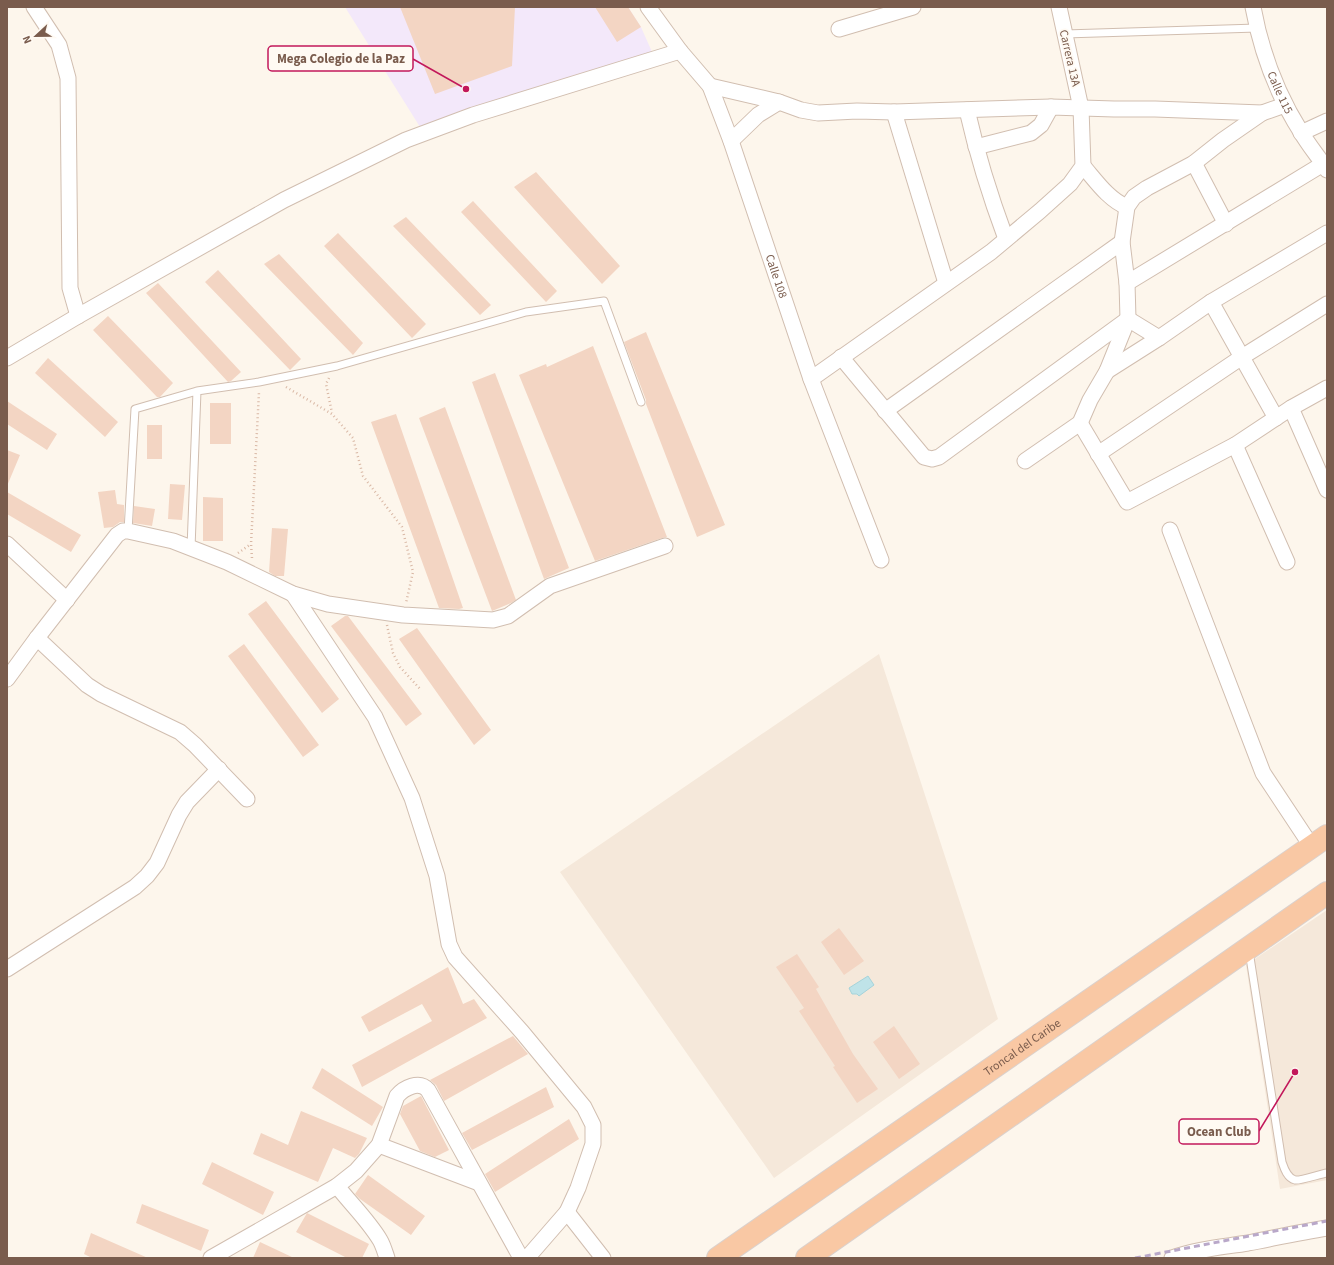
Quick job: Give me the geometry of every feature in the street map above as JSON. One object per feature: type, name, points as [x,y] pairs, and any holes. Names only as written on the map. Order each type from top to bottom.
[{"type":"highway","name":"Troncal del Caribe","points":[[718,1258],[1319,842]]},
{"type":"highway","points":[[807,1258],[1327,893]]},
{"type":"street","points":[[34,7],[59,45],[68,78],[70,288],[78,316]]},
{"type":"street","name":"Calle 108","points":[[648,7],[680,51],[710,86],[731,141],[811,378],[881,560]]},
{"type":"street","points":[[839,29],[913,7]]},
{"type":"street","name":"Carrera 13A","points":[[1059,7],[1081,108],[1083,166]]},
{"type":"street","name":"Calle 115","points":[[1253,7],[1257,28],[1269,67],[1285,105],[1301,133],[1325,167]]},
{"type":"street","points":[[7,358],[78,316],[284,200],[406,140],[473,115],[680,51]]},
{"type":"street","points":[[710,86],[779,102],[801,110],[818,113],[1051,107],[1262,113]]},
{"type":"street","points":[[731,141],[758,115],[779,102]]},
{"type":"street","points":[[1025,461],[1080,423],[1090,400],[1106,371],[1128,318],[1127,283],[1122,242],[1127,207],[1134,197],[1147,188],[1194,163],[1223,140],[1262,113],[1285,105]]},
{"type":"street","points":[[976,147],[1031,133],[1041,125],[1051,107]]},
{"type":"street","points":[[967,110],[991,200],[1006,239]]},
{"type":"street","points":[[894,112],[946,283]]},
{"type":"street","points":[[1301,133],[1327,121]]},
{"type":"street","points":[[1194,163],[1226,224]]},
{"type":"street","points":[[811,378],[991,252],[1070,184],[1083,166],[1112,198],[1120,205],[1127,207]]},
{"type":"street","points":[[1127,283],[1325,167]]},
{"type":"street","points":[[1106,371],[1159,338],[1210,302],[1327,233]]},
{"type":"street","points":[[885,411],[1122,242]]},
{"type":"street","points":[[1210,302],[1276,418]]},
{"type":"street","points":[[1098,454],[1242,357],[1327,304]]},
{"type":"street","points":[[841,357],[924,457],[932,459],[938,457],[1128,318]]},
{"type":"street","points":[[1128,318],[1159,338]]},
{"type":"street","points":[[1080,423],[1127,502],[1235,445],[1291,408],[1327,388]]},
{"type":"street","points":[[1291,408],[1327,490]]},
{"type":"street","points":[[1235,445],[1288,562]]},
{"type":"street","points":[[1170,530],[1263,773],[1319,842]]},
{"type":"street","points":[[7,679],[117,535],[123,531],[173,541],[227,562],[293,594],[328,604],[403,615],[493,620],[508,616],[550,586],[665,546]]},
{"type":"street","points":[[7,544],[67,600]]},
{"type":"street","points":[[293,594],[375,717],[412,798],[437,876],[449,944],[455,957],[522,1032],[584,1107],[593,1126],[593,1144],[578,1188],[567,1212],[526,1258]]},
{"type":"street","points":[[37,638],[87,686],[180,732],[195,745],[247,799]]},
{"type":"street","points":[[7,969],[135,887],[148,876],[157,863],[179,815],[188,802],[219,769]]},
{"type":"street","points":[[210,1258],[337,1186],[356,1171],[379,1145],[397,1096],[401,1091],[420,1084],[424,1086],[522,1258]]},
{"type":"street","points":[[379,1145],[479,1183]]},
{"type":"street","points":[[337,1186],[381,1241],[387,1258]]},
{"type":"street","points":[[567,1212],[603,1258]]},
{"type":"street","points":[[1172,1258],[1204,1250],[1285,1237],[1327,1228]]},
{"type":"lane","points":[[1065,34],[1257,28]]},
{"type":"lane","points":[[128,531],[135,409],[197,391],[259,382],[337,366],[526,312],[604,301],[641,402]]},
{"type":"lane","points":[[191,548],[197,391]]},
{"type":"lane","points":[[1249,948],[1282,1162],[1286,1172],[1295,1180],[1327,1173]]},
{"type":"path","points":[[332,414],[326,384],[337,366]]},
{"type":"path","points":[[272,379],[332,414],[354,438],[363,476],[402,527],[414,572],[403,615]]},
{"type":"path","points":[[259,382],[251,544],[252,558],[260,577]]},
{"type":"path","points":[[385,613],[393,653],[400,667],[421,690]]},
{"type":"shaded area","points":[[345,7],[628,7],[641,27],[652,52],[420,127]]},
{"type":"shaded area","points":[[879,654],[998,1019],[774,1178],[560,872]]},
{"type":"shaded area","points":[[1327,910],[1327,1180],[1280,1189],[1246,965]]},
{"type":"water","points":[[868,976],[874,985],[859,996],[857,994],[852,994],[849,988]]},
{"type":"building","points":[[400,7],[515,7],[512,66],[435,94]]},
{"type":"building","points":[[595,7],[628,7],[641,27],[617,42]]},
{"type":"building","points":[[536,172],[620,266],[602,284],[514,187]]},
{"type":"building","points":[[473,201],[557,291],[546,302],[461,212]]},
{"type":"building","points":[[406,217],[491,305],[480,315],[393,226]]},
{"type":"building","points":[[338,233],[426,324],[412,338],[324,246]]},
{"type":"building","points":[[279,254],[363,343],[353,355],[264,264]]},
{"type":"building","points":[[218,270],[301,359],[290,370],[205,282]]},
{"type":"building","points":[[158,283],[241,372],[231,381],[228,382],[146,293]]},
{"type":"building","points":[[108,316],[173,383],[160,397],[157,397],[93,330]]},
{"type":"building","points":[[646,332],[725,525],[697,537],[624,342]]},
{"type":"building","points":[[593,346],[667,537],[595,561],[519,375],[546,364],[547,367]]},
{"type":"building","points":[[48,358],[118,422],[105,437],[35,373]]},
{"type":"building","points":[[495,373],[569,568],[544,579],[472,382]]},
{"type":"building","points":[[7,401],[57,434],[47,450],[7,424]]},
{"type":"building","points":[[210,403],[231,403],[231,444],[210,444]]},
{"type":"building","points":[[445,407],[516,600],[492,611],[419,418]]},
{"type":"building","points":[[396,414],[463,608],[439,608],[371,422]]},
{"type":"building","points":[[147,425],[162,425],[162,459],[147,459]]},
{"type":"building","points":[[7,450],[20,455],[7,486]]},
{"type":"building","points":[[170,484],[185,485],[182,520],[168,519]]},
{"type":"building","points":[[115,490],[117,504],[124,505],[124,522],[120,522],[113,527],[104,528],[98,492]]},
{"type":"building","points":[[7,492],[81,535],[71,552],[7,514]]},
{"type":"building","points":[[203,497],[223,498],[223,541],[203,541]]},
{"type":"building","points":[[134,506],[155,509],[152,526],[133,523]]},
{"type":"building","points":[[272,528],[288,529],[284,576],[275,576],[269,572]]},
{"type":"building","points":[[266,601],[339,699],[322,713],[248,614]]},
{"type":"building","points":[[345,616],[348,616],[422,714],[406,726],[331,626]]},
{"type":"building","points":[[417,628],[491,730],[474,745],[399,639]]},
{"type":"building","points":[[244,644],[319,745],[303,757],[228,656]]},
{"type":"building","points":[[839,928],[864,961],[844,975],[821,942]]},
{"type":"building","points":[[797,954],[819,987],[816,989],[853,1054],[878,1089],[857,1103],[799,1011],[804,1008],[776,967]]},
{"type":"building","points":[[448,967],[463,1004],[474,999],[487,1018],[362,1087],[352,1065],[432,1021],[422,1004],[369,1032],[361,1017]]},
{"type":"building","points":[[894,1026],[920,1064],[899,1079],[873,1042]]},
{"type":"building","points":[[513,1036],[528,1054],[444,1101],[436,1085],[430,1080]]},
{"type":"building","points":[[322,1068],[383,1107],[372,1126],[312,1088]]},
{"type":"building","points":[[546,1087],[554,1107],[472,1150],[462,1133]]},
{"type":"building","points":[[421,1096],[449,1150],[435,1157],[420,1151],[400,1114],[403,1106]]},
{"type":"building","points":[[301,1111],[367,1138],[359,1154],[355,1158],[333,1148],[318,1182],[253,1154],[261,1133],[288,1145]]},
{"type":"building","points":[[569,1119],[579,1139],[495,1192],[485,1174]]},
{"type":"building","points":[[212,1162],[274,1192],[263,1215],[202,1184]]},
{"type":"building","points":[[368,1175],[425,1216],[411,1235],[355,1194]]},
{"type":"building","points":[[142,1204],[209,1230],[201,1251],[136,1223]]},
{"type":"building","points":[[307,1213],[369,1244],[362,1258],[347,1258],[296,1232]]},
{"type":"building","points":[[91,1233],[148,1258],[92,1258],[84,1254]]},
{"type":"building","points":[[260,1242],[294,1258],[253,1258]]},
{"type":"railway","points":[[1135,1258],[1327,1221]]},
{"type":"place","name":"Mega Colegio de la Paz","points":[[466,89]]},
{"type":"place","name":"Ocean Club","points":[[1295,1072]]}]
